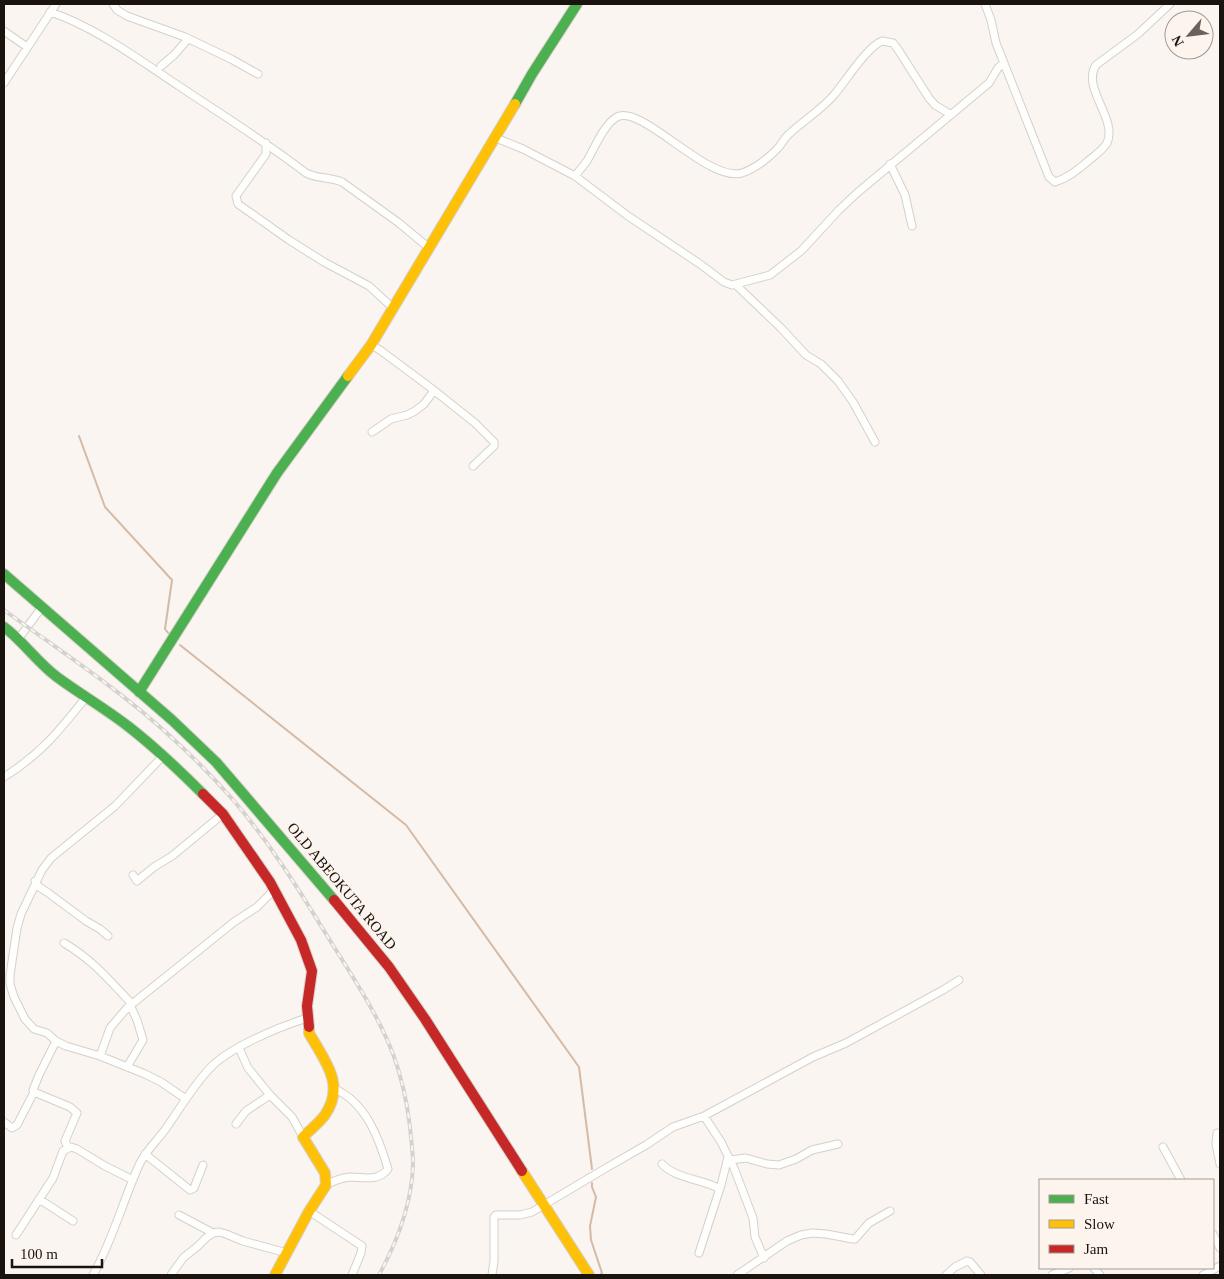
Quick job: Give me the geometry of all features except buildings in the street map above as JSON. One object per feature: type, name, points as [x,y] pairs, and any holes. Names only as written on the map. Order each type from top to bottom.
[{"type":"main road","points":[[139,692],[277,473],[371,345],[496,138],[532,74],[577,4]]},
{"type":"main road","name":"OLD ABEOKUTA ROAD","points":[[4,574],[172,720],[216,762],[390,967],[589,1275]]},
{"type":"main road","points":[[4,627],[20,638],[36,659],[56,676],[128,726],[164,755],[223,814],[246,845],[274,890],[301,940],[312,970],[307,1018],[309,1033],[332,1075],[335,1089],[330,1106],[324,1116],[303,1137],[325,1173],[326,1185],[309,1211],[275,1275]]},
{"type":"street","points":[[4,83],[56,4]]},
{"type":"street","points":[[114,4],[117,10],[127,16],[231,59],[258,74]]},
{"type":"street","points":[[985,4],[996,43],[1052,182],[1064,180],[1098,152],[1108,141],[1108,126],[1093,82],[1093,70],[1096,64],[1138,34],[1170,4]]},
{"type":"street","points":[[50,12],[75,22],[133,55],[311,175],[342,182],[394,219],[428,248]]},
{"type":"street","points":[[4,31],[27,47]]},
{"type":"street","points":[[161,66],[188,40]]},
{"type":"street","points":[[575,176],[613,121],[624,115],[653,128],[724,172],[735,174],[746,172],[775,151],[787,136],[833,96],[873,47],[882,42],[892,43],[897,48],[929,98],[935,105],[950,114]]},
{"type":"street","points":[[736,285],[770,275],[801,251],[839,210],[890,164],[989,83],[998,68],[1004,63]]},
{"type":"street","points":[[496,138],[523,149],[575,176],[628,216],[724,282],[736,285],[806,355],[821,364],[838,381],[853,402],[875,442]]},
{"type":"street","points":[[266,143],[266,154],[236,196],[238,204],[324,262],[369,286],[393,308]]},
{"type":"street","points":[[890,164],[905,194],[912,226]]},
{"type":"street","points":[[371,345],[431,388],[475,423],[494,442],[494,446],[473,466]]},
{"type":"street","points":[[372,432],[391,418],[407,415],[424,404],[432,392],[431,388]]},
{"type":"street","points":[[20,638],[42,607]]},
{"type":"street","points":[[4,777],[28,762],[42,749],[57,734],[86,696]]},
{"type":"street","points":[[164,755],[115,806],[51,858],[35,881],[17,928],[10,984],[14,997],[31,1026],[38,1031],[47,1033],[56,1041],[100,1056],[161,1082],[186,1099]]},
{"type":"street","points":[[132,875],[137,881],[154,867],[178,852],[223,814]]},
{"type":"street","points":[[35,881],[39,886],[108,936]]},
{"type":"street","points":[[100,1056],[110,1028],[117,1018],[226,927],[257,907],[274,890]]},
{"type":"street","points":[[64,943],[100,968],[131,1005],[143,1040],[127,1067]]},
{"type":"street","points":[[492,1275],[495,1254],[494,1217],[496,1215],[527,1214],[545,1205],[673,1127],[704,1116],[813,1057],[846,1043],[959,980]]},
{"type":"street","points":[[93,1275],[103,1256],[145,1154],[166,1129],[210,1068],[239,1048],[284,1026],[307,1018]]},
{"type":"street","points":[[4,1122],[12,1128],[17,1125],[34,1092],[39,1075],[56,1041]]},
{"type":"street","points":[[239,1048],[248,1068],[270,1095],[292,1117],[303,1137]]},
{"type":"street","points":[[326,1185],[343,1178],[373,1178],[383,1174],[388,1169],[372,1127],[361,1108],[350,1097],[335,1089]]},
{"type":"street","points":[[34,1092],[70,1107],[77,1112],[66,1138],[68,1148]]},
{"type":"street","points":[[236,1124],[246,1111],[270,1095]]},
{"type":"street","points":[[704,1116],[721,1142],[729,1159],[753,1218],[754,1237],[764,1258]]},
{"type":"street","points":[[1218,1133],[1216,1144],[1220,1164]]},
{"type":"street","points":[[729,1159],[746,1158],[767,1164],[779,1165],[796,1159],[812,1150],[838,1144]]},
{"type":"street","points":[[1163,1147],[1180,1179]]},
{"type":"street","points":[[16,1235],[53,1178],[63,1151],[68,1148],[77,1149],[133,1180]]},
{"type":"street","points":[[145,1154],[190,1190],[194,1188],[203,1165]]},
{"type":"street","points":[[699,1253],[729,1159]]},
{"type":"street","points":[[662,1164],[668,1170],[720,1189]]},
{"type":"street","points":[[39,1199],[73,1220]]},
{"type":"street","points":[[309,1211],[360,1243],[362,1248],[361,1254],[352,1275]]},
{"type":"street","points":[[737,1275],[787,1241],[801,1235],[812,1232],[855,1239],[869,1222],[890,1211]]},
{"type":"street","points":[[179,1215],[213,1233]]},
{"type":"street","points":[[171,1275],[178,1263],[207,1236],[213,1233],[219,1232],[243,1241],[287,1253]]},
{"type":"street","points":[[1214,1236],[1220,1248]]},
{"type":"street","points":[[946,1275],[967,1260],[982,1275]]},
{"type":"street","points":[[1203,1275],[1220,1266]]},
{"type":"street","points":[[1052,1275],[1067,1269]]},
{"type":"waterway","points":[[79,436],[105,507],[172,580],[165,629],[169,634]]},
{"type":"waterway","points":[[180,645],[406,825],[579,1067],[592,1169]]},
{"type":"waterway","points":[[592,1183],[596,1197],[590,1226],[591,1240],[602,1273],[600,1275]]},
{"type":"railway","points":[[4,610],[130,702],[151,719],[219,784],[247,817],[283,866],[371,1008],[387,1038],[402,1081],[409,1118],[413,1159],[407,1208],[392,1249],[379,1275]]},
{"type":"traffic: fast","points":[[515,104],[577,4]]},
{"type":"traffic: fast","points":[[139,692],[277,473],[348,376]]},
{"type":"traffic: fast","points":[[4,574],[172,720],[216,762],[334,900]]},
{"type":"traffic: fast","points":[[4,627],[50,671],[139,735],[203,794]]},
{"type":"traffic: slow","points":[[348,376],[371,345],[515,104]]},
{"type":"traffic: slow","points":[[275,1275],[308,1213],[326,1185],[325,1173],[303,1137],[325,1115],[331,1104],[333,1083],[326,1063],[309,1033],[309,1027]]},
{"type":"traffic: slow","points":[[522,1171],[589,1275]]},
{"type":"traffic: jam","points":[[203,794],[223,814],[270,882],[301,940],[312,971],[307,1006],[309,1027]]},
{"type":"traffic: jam","points":[[334,900],[389,967],[425,1019],[522,1171]]}]
